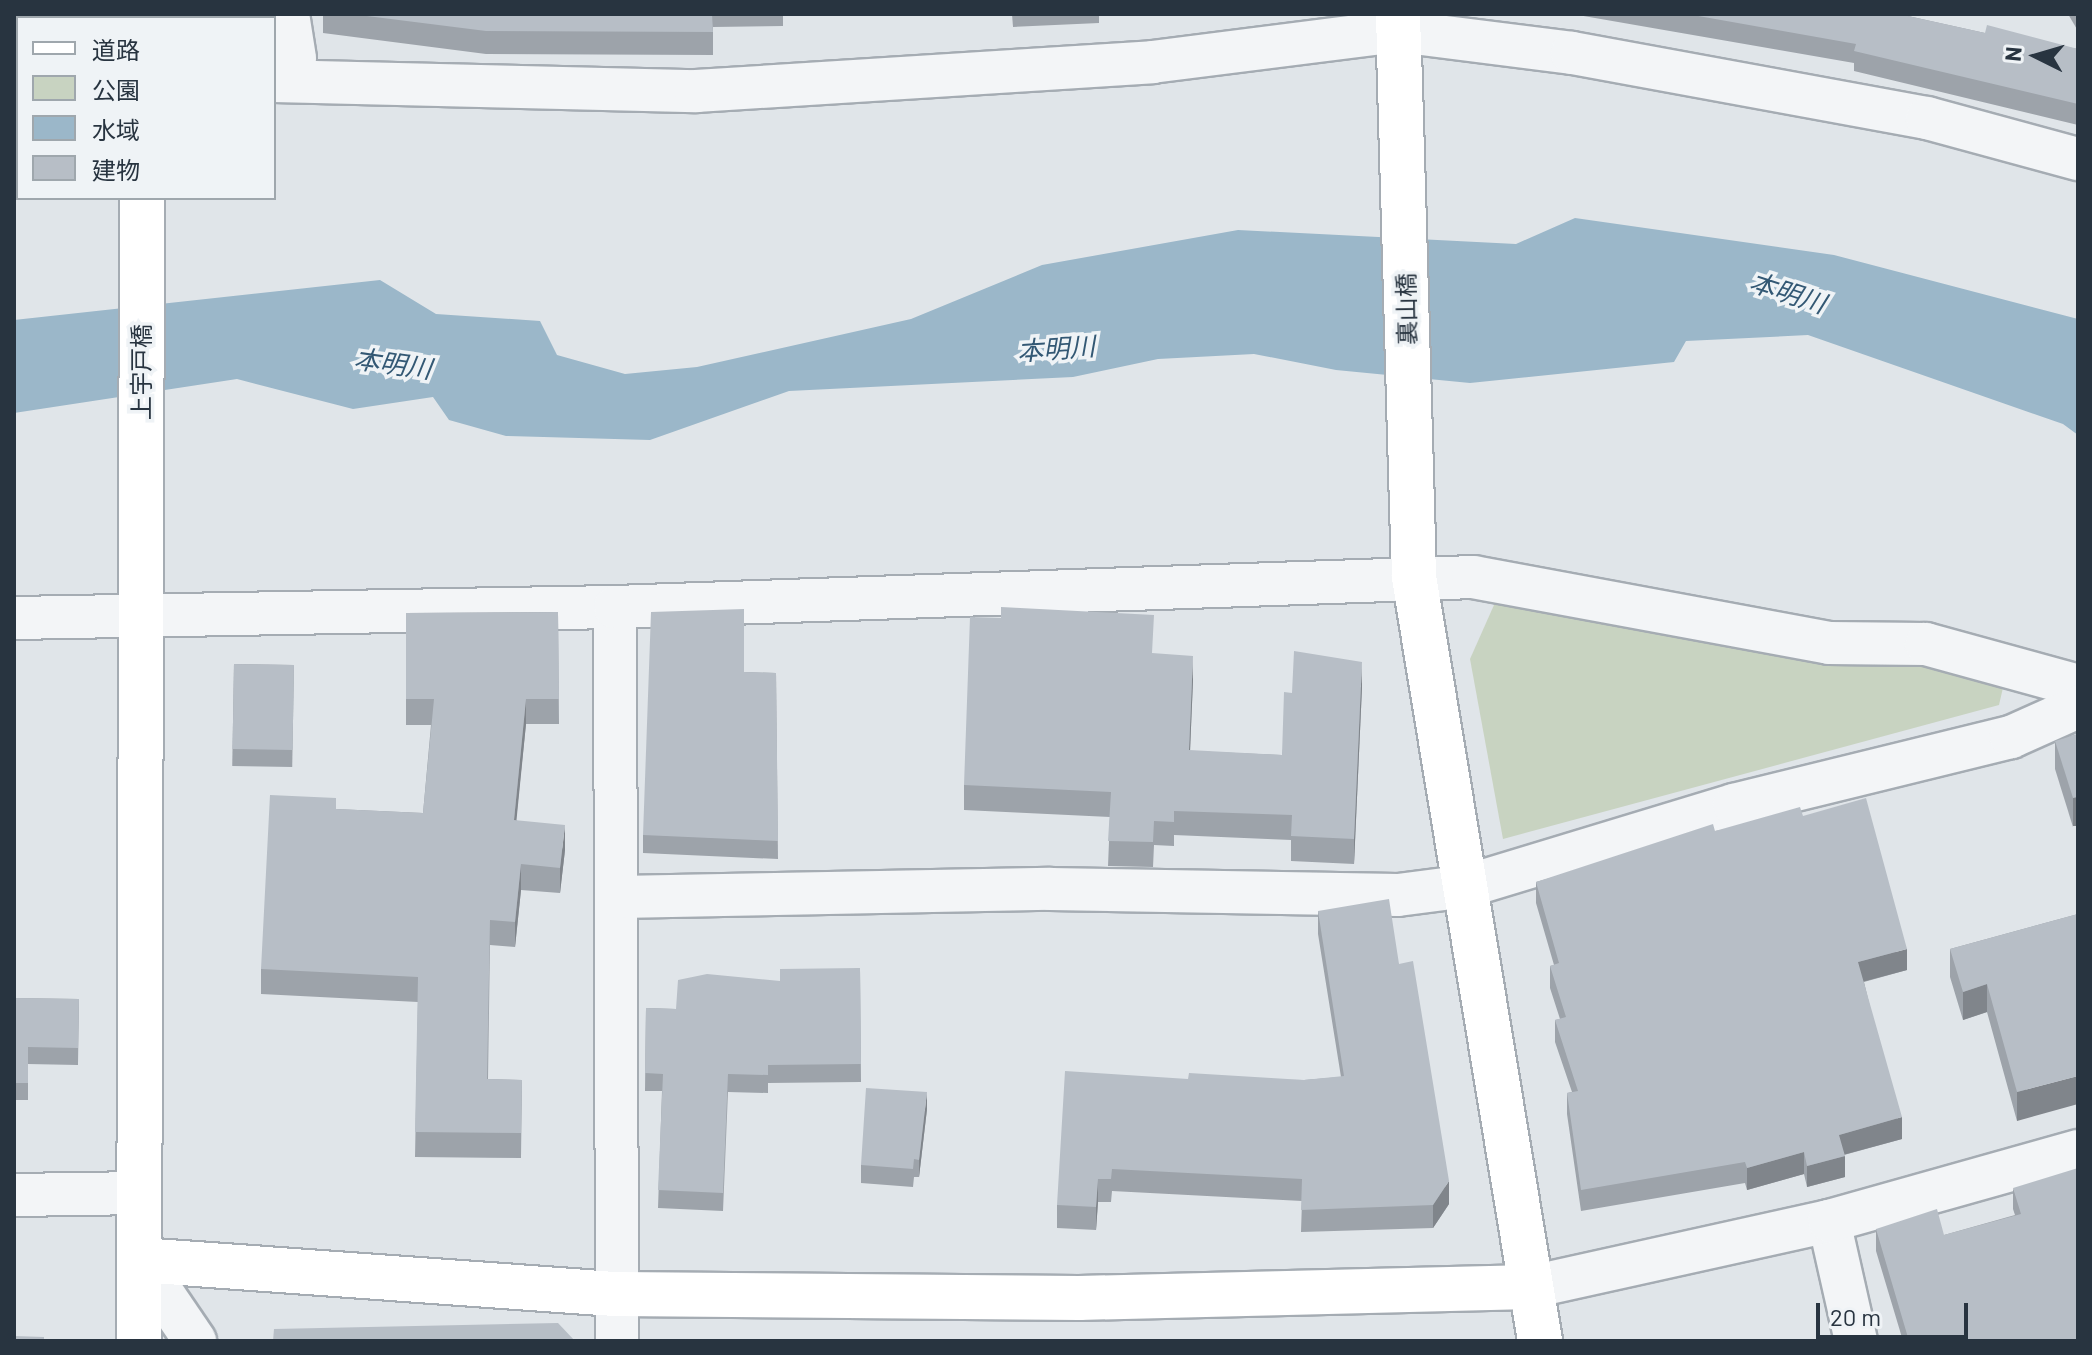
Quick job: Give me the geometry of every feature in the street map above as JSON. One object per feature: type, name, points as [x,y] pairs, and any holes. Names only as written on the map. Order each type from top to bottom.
[{"type":"street","points":[[276,62],[295,58],[288,14]]},
{"type":"street","points":[[276,81],[696,91],[1152,62],[1399,39],[1572,53],[1927,118],[2078,159]]},
{"type":"street","name":"裏山橋","points":[[1399,39],[1413,561],[1540,1341]]},
{"type":"street","name":"上宇戸橋","points":[[139,1341],[142,200]]},
{"type":"street","points":[[14,618],[615,607],[1413,561],[1473,577],[1829,643],[1926,644],[2078,686]]},
{"type":"street","points":[[615,607],[619,897],[617,1341]]},
{"type":"street","points":[[619,897],[1050,889],[1398,895],[1467,886],[1734,805],[2011,737],[2078,707]]},
{"type":"street","points":[[140,1260],[617,1294],[1079,1298],[1531,1287],[1829,1221],[2078,1151]]},
{"type":"street","points":[[14,1195],[140,1193]]},
{"type":"street","points":[[1829,1221],[1856,1341]]},
{"type":"street","points":[[140,1260],[195,1341]]},
{"type":"green space","points":[[1498,596],[2008,666],[1999,705],[1503,839],[1470,659]]},
{"type":"water","name":"本明川","points":[[1575,218],[1834,255],[2078,319],[2078,435],[2063,424],[1808,335],[1686,341],[1674,362],[1470,383],[1336,370],[1254,354],[1158,359],[1073,377],[789,391],[650,440],[506,436],[449,420],[433,397],[353,409],[237,379],[14,413],[14,320],[380,280],[436,314],[540,321],[557,355],[625,374],[697,367],[911,319],[1042,265],[1238,230],[1516,244]]},
{"type":"building","points":[[351,14],[712,14],[713,32],[486,31]]},
{"type":"building","points":[[1687,14],[1899,14],[1985,33],[1987,25],[2078,49],[2078,104],[1854,51],[1856,44]]},
{"type":"building","points":[[1001,607],[1154,615],[1152,653],[1193,656],[1189,750],[1282,755],[1284,692],[1292,693],[1294,651],[1362,662],[1354,839],[1291,836],[1292,815],[1174,811],[1174,822],[1154,821],[1153,842],[1108,841],[1111,792],[964,785],[970,617],[1001,618]]},
{"type":"building","points":[[744,609],[744,672],[776,673],[778,841],[643,835],[651,612]]},
{"type":"building","points":[[558,612],[559,699],[526,699],[514,820],[565,825],[560,868],[521,864],[515,922],[490,920],[487,1079],[522,1080],[521,1133],[415,1132],[418,977],[261,969],[270,795],[336,798],[336,809],[423,813],[434,699],[406,699],[406,613]]},
{"type":"building","points":[[234,664],[294,665],[293,750],[233,749]]},
{"type":"building","points":[[2078,734],[2078,797],[2073,798],[2055,741]]},
{"type":"building","points":[[1866,798],[1907,949],[1858,962],[1902,1117],[1839,1135],[1845,1156],[1807,1166],[1804,1152],[1747,1168],[1745,1162],[1581,1190],[1567,1093],[1578,1091],[1555,1020],[1566,1017],[1550,966],[1559,963],[1536,882],[1713,824],[1715,831],[1800,807],[1803,816]]},
{"type":"building","points":[[1389,899],[1399,964],[1413,961],[1449,1181],[1433,1205],[1301,1210],[1302,1179],[1112,1169],[1111,1179],[1098,1179],[1096,1207],[1057,1205],[1065,1071],[1188,1079],[1189,1073],[1304,1080],[1344,1076],[1318,911]]},
{"type":"building","points":[[2078,914],[2078,1076],[2017,1092],[1987,984],[1963,992],[1950,949]]},
{"type":"building","points":[[860,968],[861,1064],[768,1065],[768,1075],[728,1074],[723,1193],[658,1190],[663,1074],[645,1073],[646,1008],[676,1009],[678,980],[707,974],[780,981],[780,969]]},
{"type":"building","points":[[14,998],[79,999],[78,1048],[28,1047],[28,1083],[14,1083]]},
{"type":"building","points":[[866,1088],[927,1092],[919,1160],[914,1159],[913,1169],[861,1165]]},
{"type":"building","points":[[2078,1168],[2078,1341],[1909,1341],[1876,1229],[1937,1209],[1944,1235],[2021,1214],[2013,1188]]},
{"type":"building","points":[[558,1323],[575,1341],[273,1341],[274,1329]]},
{"type":"building","points":[[14,1336],[44,1337],[44,1341],[14,1341]]}]
